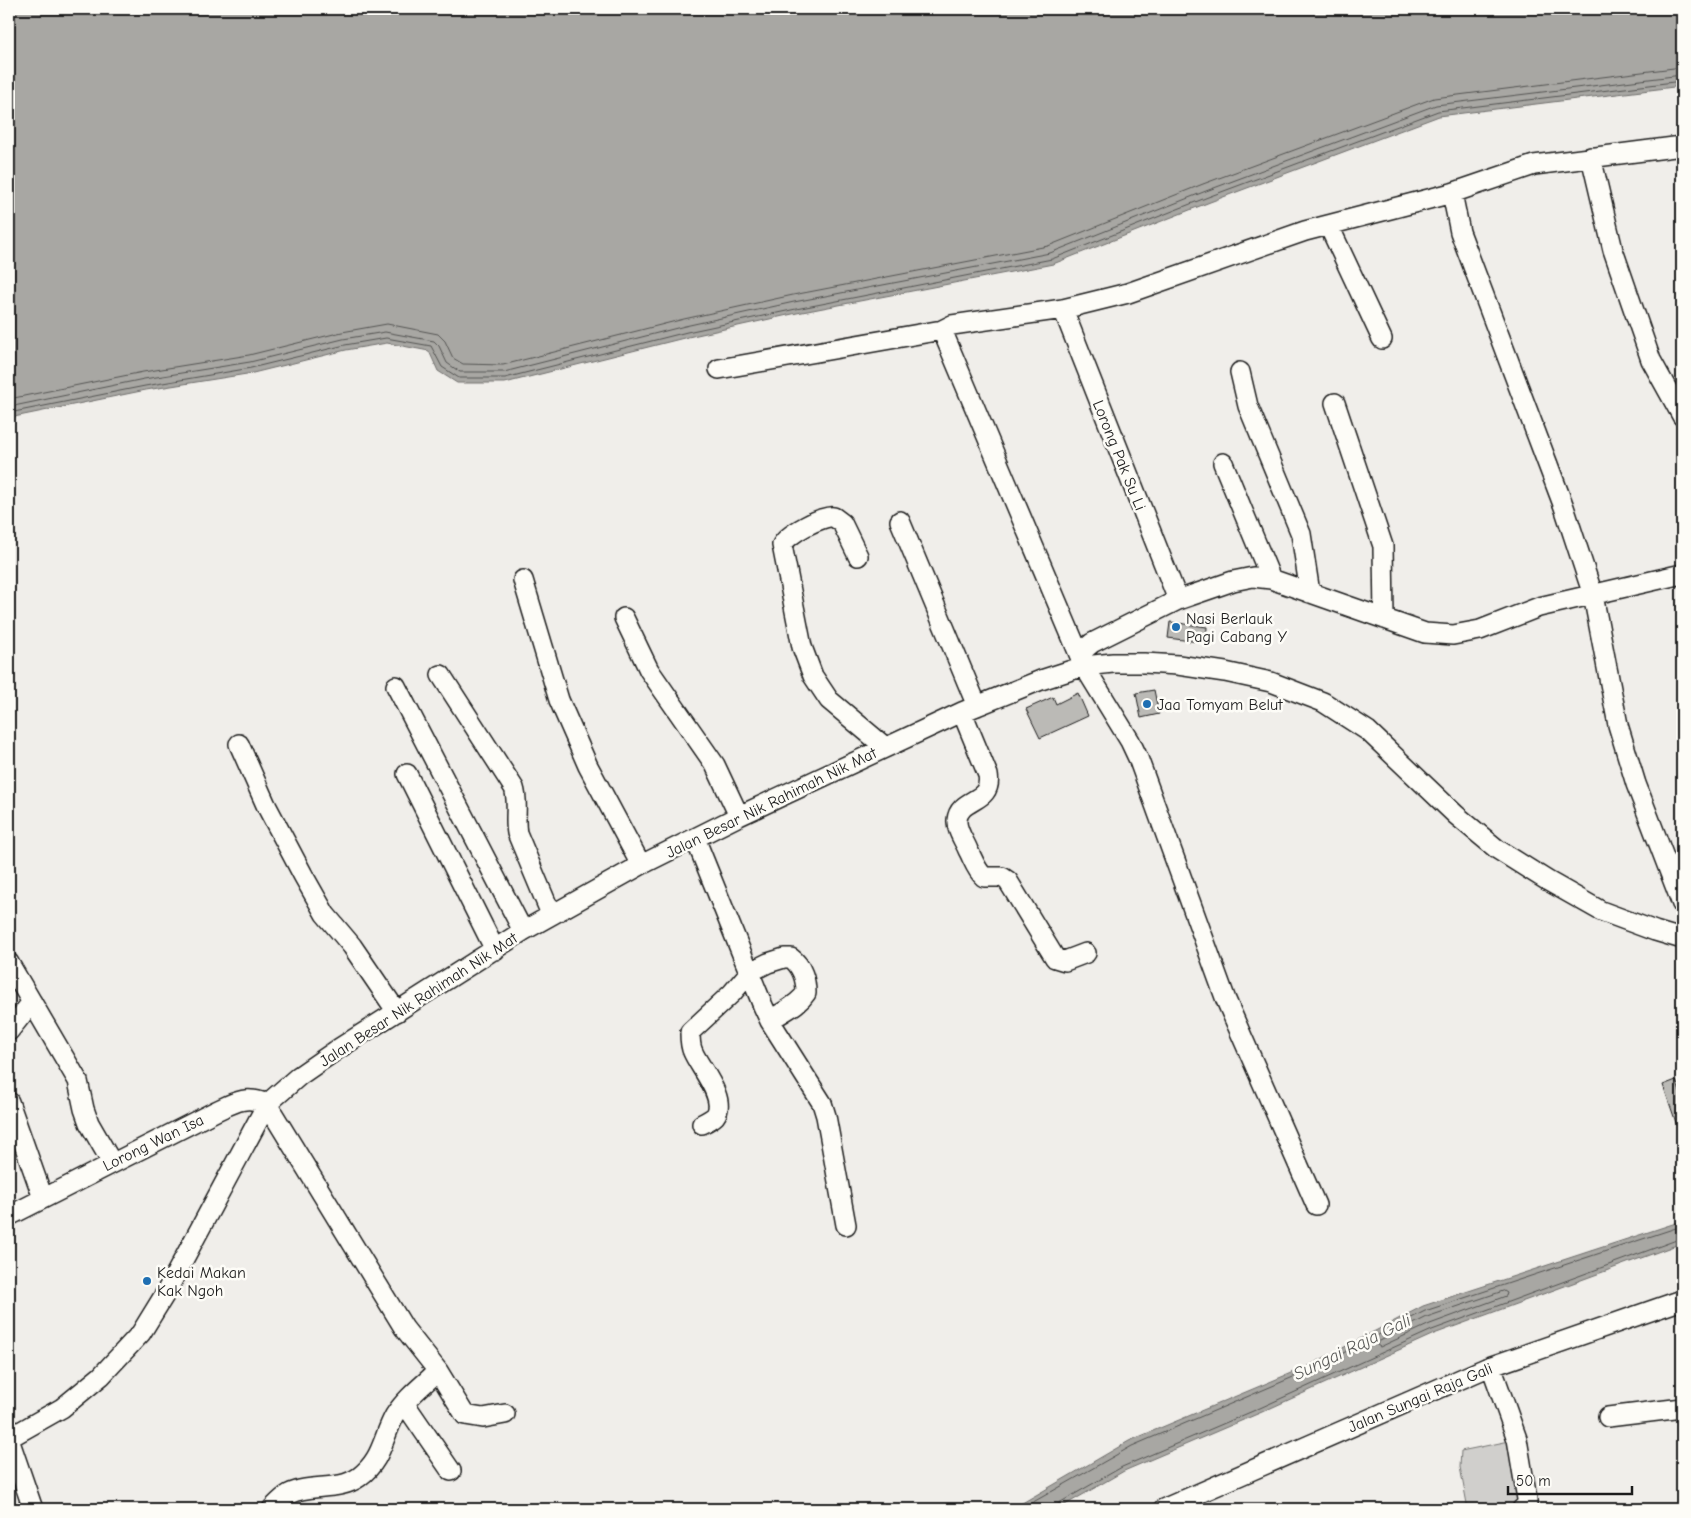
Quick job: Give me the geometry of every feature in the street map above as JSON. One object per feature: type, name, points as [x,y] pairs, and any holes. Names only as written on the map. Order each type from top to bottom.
[{"type":"street","points":[[718,369],[942,330],[952,325],[1063,309],[1128,292],[1305,231],[1452,193],[1534,165],[1682,146]]},
{"type":"street","points":[[1591,157],[1613,250],[1651,360],[1682,416]]},
{"type":"street","points":[[1452,193],[1460,232],[1564,507],[1592,595],[1618,725],[1636,784],[1682,904]]},
{"type":"street","points":[[1329,226],[1382,339]]},
{"type":"street","name":"Lorong Pak Su Li","points":[[1063,309],[1178,600]]},
{"type":"street","points":[[942,330],[1081,660],[1126,734],[1138,758],[1226,1000],[1316,1206]]},
{"type":"street","points":[[1240,372],[1247,403],[1301,534],[1310,592]]},
{"type":"street","points":[[1335,404],[1383,546],[1384,619]]},
{"type":"street","points":[[1222,463],[1271,579]]},
{"type":"street","points":[[858,556],[842,523],[834,517],[825,518],[789,536],[782,545],[802,647],[813,676],[829,700],[885,747]]},
{"type":"street","points":[[900,521],[970,709],[988,775],[988,789],[960,813],[957,821],[959,829],[977,868],[984,876],[1002,877],[1008,881],[1055,958],[1065,961],[1086,953]]},
{"type":"street","points":[[1081,660],[1092,643],[1178,600],[1233,581],[1252,577],[1271,579],[1424,633],[1453,635],[1480,630],[1539,608],[1682,574]]},
{"type":"street","points":[[523,580],[559,700],[588,766],[641,865]]},
{"type":"street","points":[[624,618],[649,670],[714,765],[739,816]]},
{"type":"street","name":"Jalan Besar Nik Rahimah Nik Mat","points":[[9,1439],[62,1408],[101,1376],[141,1333],[165,1294],[267,1104],[300,1076],[523,931],[641,865],[885,747],[1041,680],[1081,660],[1178,665],[1215,670],[1271,682],[1323,702],[1368,731],[1456,815],[1497,849],[1601,911],[1682,939]]},
{"type":"street","points":[[441,675],[514,788],[517,804],[515,823],[517,833],[551,914]]},
{"type":"street","points":[[396,686],[523,931]]},
{"type":"street","points":[[240,744],[266,804],[325,914],[352,946],[397,1012]]},
{"type":"street","points":[[407,774],[495,950]]},
{"type":"street","points":[[695,838],[762,1006],[822,1103],[846,1225]]},
{"type":"street","points":[[702,1124],[715,1116],[718,1109],[714,1087],[692,1051],[690,1032],[732,993],[750,972],[784,958],[791,958],[800,968],[806,984],[806,993],[798,1004],[770,1021]]},
{"type":"street","points":[[9,963],[78,1080],[88,1122],[112,1163]]},
{"type":"street","points":[[9,1030],[32,1002]]},
{"type":"street","name":"Lorong Wan Isa","points":[[9,1216],[238,1101],[256,1099],[267,1104]]},
{"type":"street","points":[[9,1102],[42,1198]]},
{"type":"street","points":[[267,1104],[404,1328],[438,1372],[465,1415],[483,1418],[505,1414]]},
{"type":"street","name":"Jalan Sungai Raja Gali","points":[[1164,1509],[1186,1504],[1491,1366],[1682,1300]]},
{"type":"street","points":[[1491,1366],[1517,1439],[1527,1499],[1527,1505],[1522,1509]]},
{"type":"street","points":[[272,1509],[290,1494],[338,1486],[358,1477],[378,1457],[395,1415],[438,1372]]},
{"type":"street","points":[[406,1404],[451,1471]]},
{"type":"street","points":[[1608,1417],[1682,1408]]},
{"type":"street","points":[[9,1439],[33,1509]]},
{"type":"shaded area","points":[[1524,1438],[1534,1509],[1468,1509],[1460,1467],[1461,1451]]},
{"type":"water","points":[[9,9],[1682,9],[1682,86],[1439,116],[1210,202],[1053,264],[797,313],[688,337],[505,383],[457,383],[438,371],[429,351],[387,343],[346,350],[253,373],[146,390],[9,418]]},
{"type":"water","name":"Sungai Raja Gali","points":[[1682,1221],[1682,1243],[1434,1334],[1262,1412],[1124,1471],[1058,1509],[1012,1509],[1129,1441],[1310,1365],[1423,1306]]},
{"type":"building","points":[[1170,622],[1207,627],[1206,643],[1168,638]]},
{"type":"building","name":"Jaa Tomyam Belut","points":[[1154,690],[1159,714],[1141,718],[1136,693]]},
{"type":"building","points":[[1078,693],[1088,716],[1040,738],[1026,709],[1053,697],[1056,704]]},
{"type":"building","points":[[1676,1080],[1682,1098],[1681,1137],[1663,1085]]},
{"type":"place","name":"Nasi Berlauk Pagi Cabang Y","points":[[1176,627]]},
{"type":"place","name":"Jaa Tomyam Belut","points":[[1147,704]]},
{"type":"place","name":"Kedai Makan Kak Ngoh","points":[[147,1281]]}]
